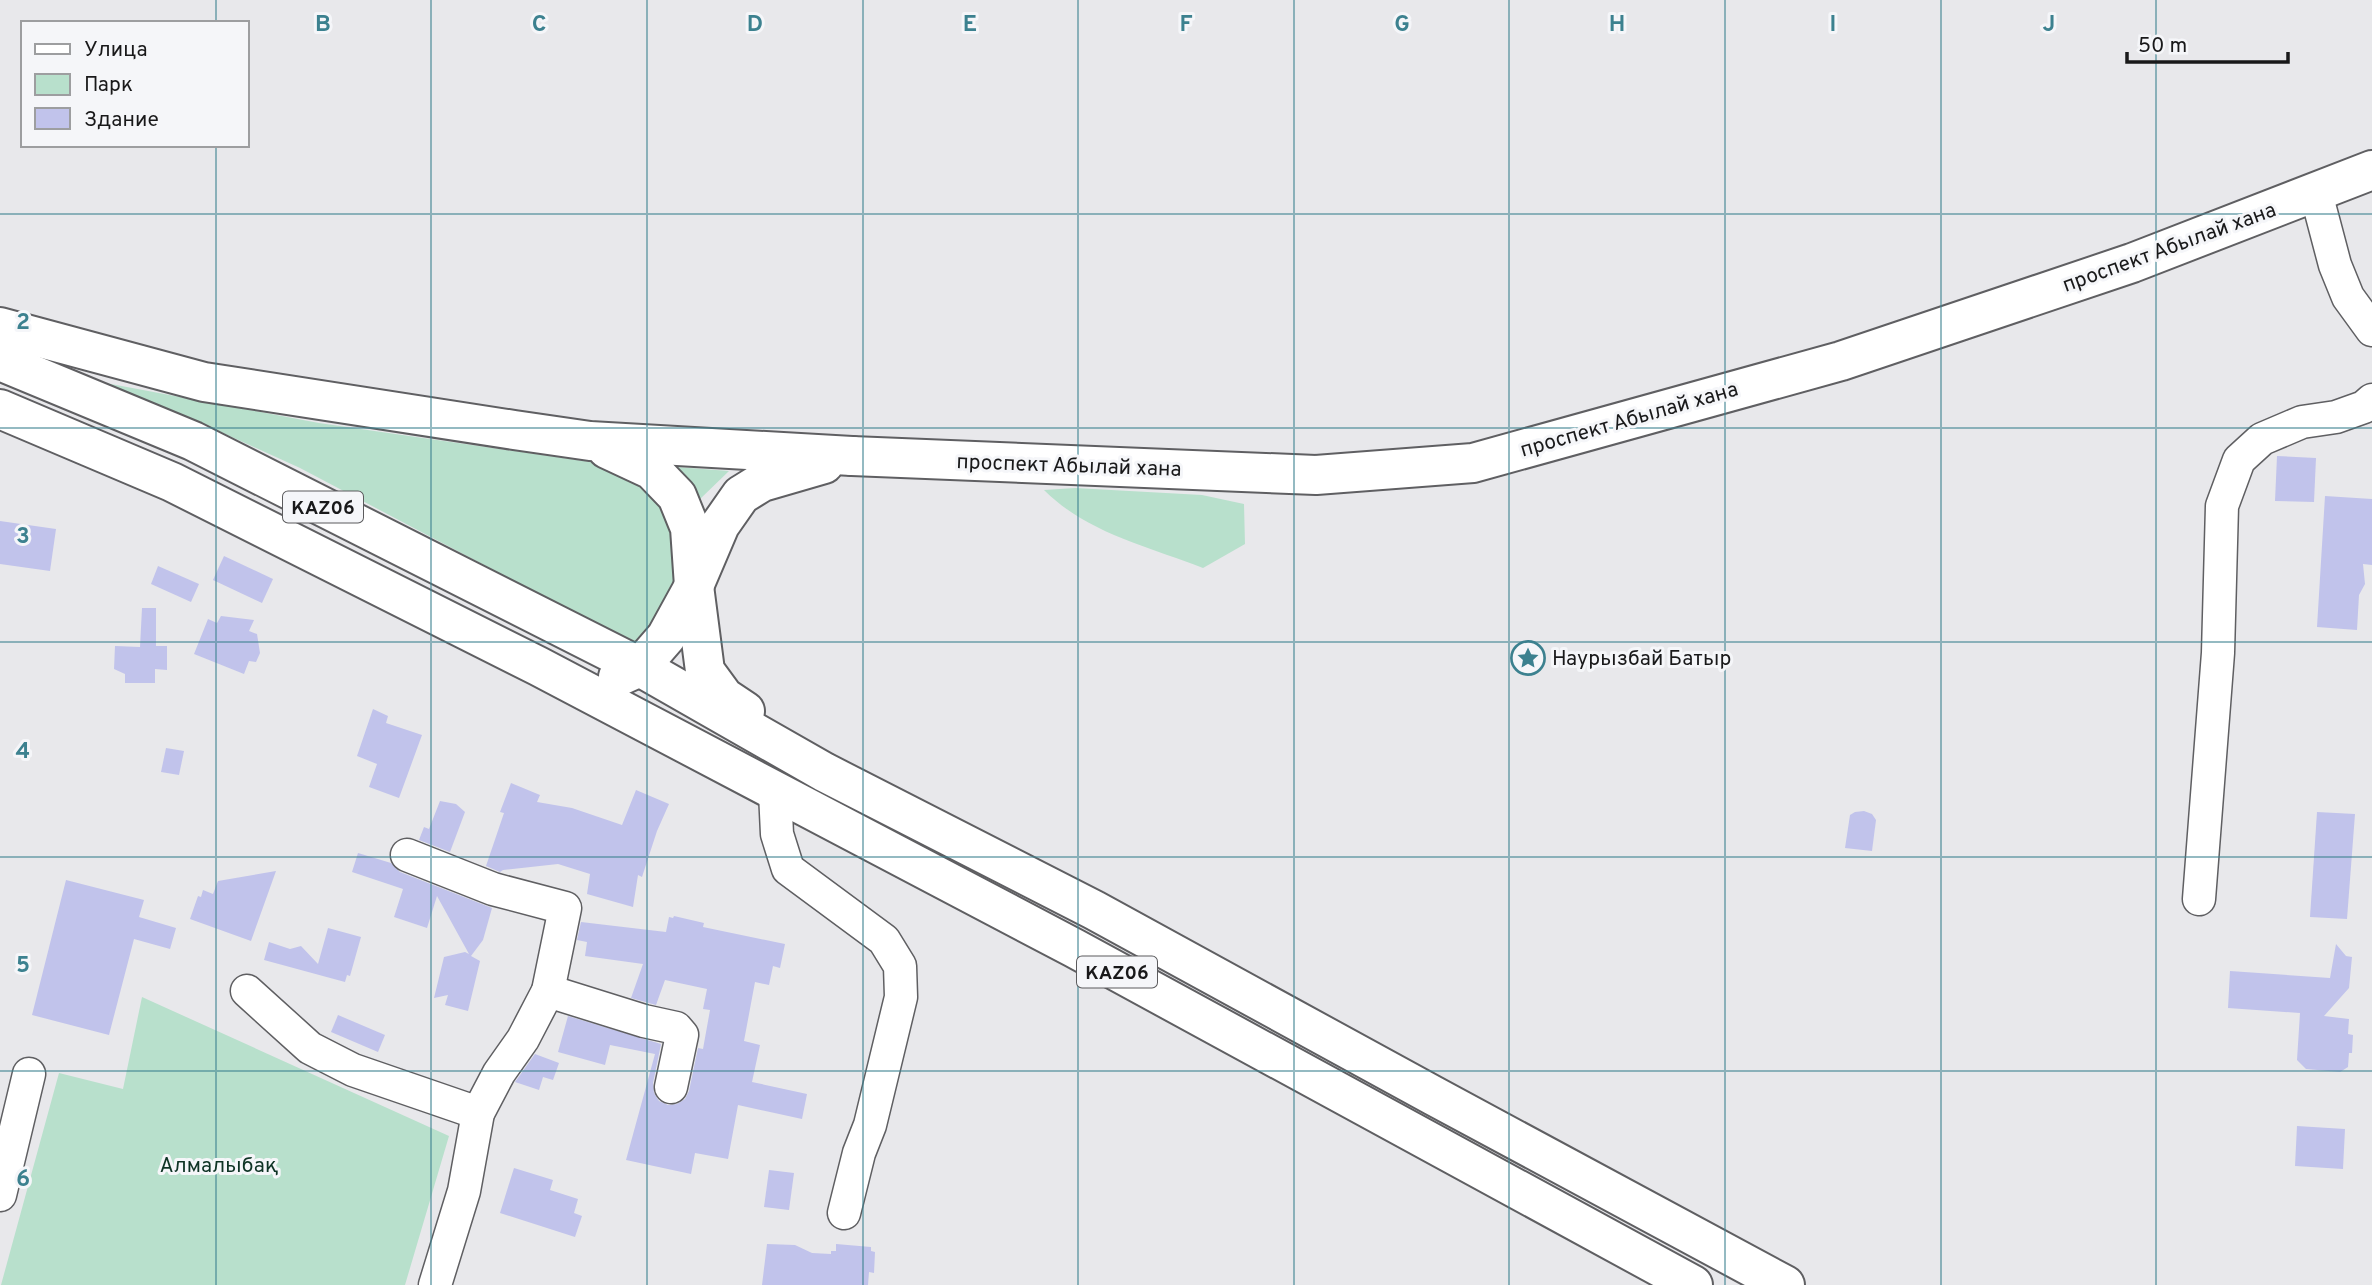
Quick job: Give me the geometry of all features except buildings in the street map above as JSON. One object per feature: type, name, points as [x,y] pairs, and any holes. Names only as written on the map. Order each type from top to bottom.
[{"type":"main road","name":"проспект Абылай хана","points":[[590,442],[1316,475],[1473,463],[1841,361],[2132,263],[2372,170]]},
{"type":"main road","points":[[0,327],[204,382],[590,442],[652,470],[677,496],[690,528],[705,671],[724,697],[811,757],[824,772]]},
{"type":"main road","name":"KАZ06","points":[[0,361],[192,442],[640,667],[824,772],[1094,910],[1785,1285]]},
{"type":"main road","name":"KАZ06","points":[[0,410],[172,482],[538,666],[1074,948],[1693,1285]]},
{"type":"main road","points":[[538,666],[578,677],[611,680],[640,667],[666,637],[694,586],[720,525],[741,495],[762,482],[852,456]]},
{"type":"street","points":[[2316,193],[2335,265],[2348,297],[2372,330]]},
{"type":"street","points":[[2199,899],[2218,653],[2222,506],[2239,460],[2262,439],[2302,422],[2336,417],[2364,407],[2372,400]]},
{"type":"street","points":[[775,792],[777,834],[788,869],[884,940],[900,966],[901,997],[870,1125],[859,1153],[844,1213]]},
{"type":"street","points":[[407,855],[493,889],[565,908],[548,991],[523,1039],[499,1073],[478,1113],[464,1191],[435,1285]]},
{"type":"street","points":[[247,991],[310,1048],[353,1070],[478,1113]]},
{"type":"street","points":[[548,991],[676,1028],[682,1035],[671,1087]]},
{"type":"street","points":[[0,1195],[29,1074]]},
{"type":"green space","points":[[95,381],[319,423],[598,463],[623,472],[648,492],[667,516],[677,556],[675,581],[648,632],[634,644],[300,468],[190,418]]},
{"type":"green space","points":[[677,467],[729,471],[699,500]]},
{"type":"green space","points":[[1075,488],[1202,495],[1244,504],[1245,544],[1203,568],[1098,528],[1061,505],[1044,490]]},
{"type":"green space","name":"Алмалыбақ","points":[[142,997],[449,1136],[405,1285],[1,1285],[59,1073],[123,1089]]},
{"type":"place","name":"Наурызбай Батыр","points":[[1528,658]]}]
